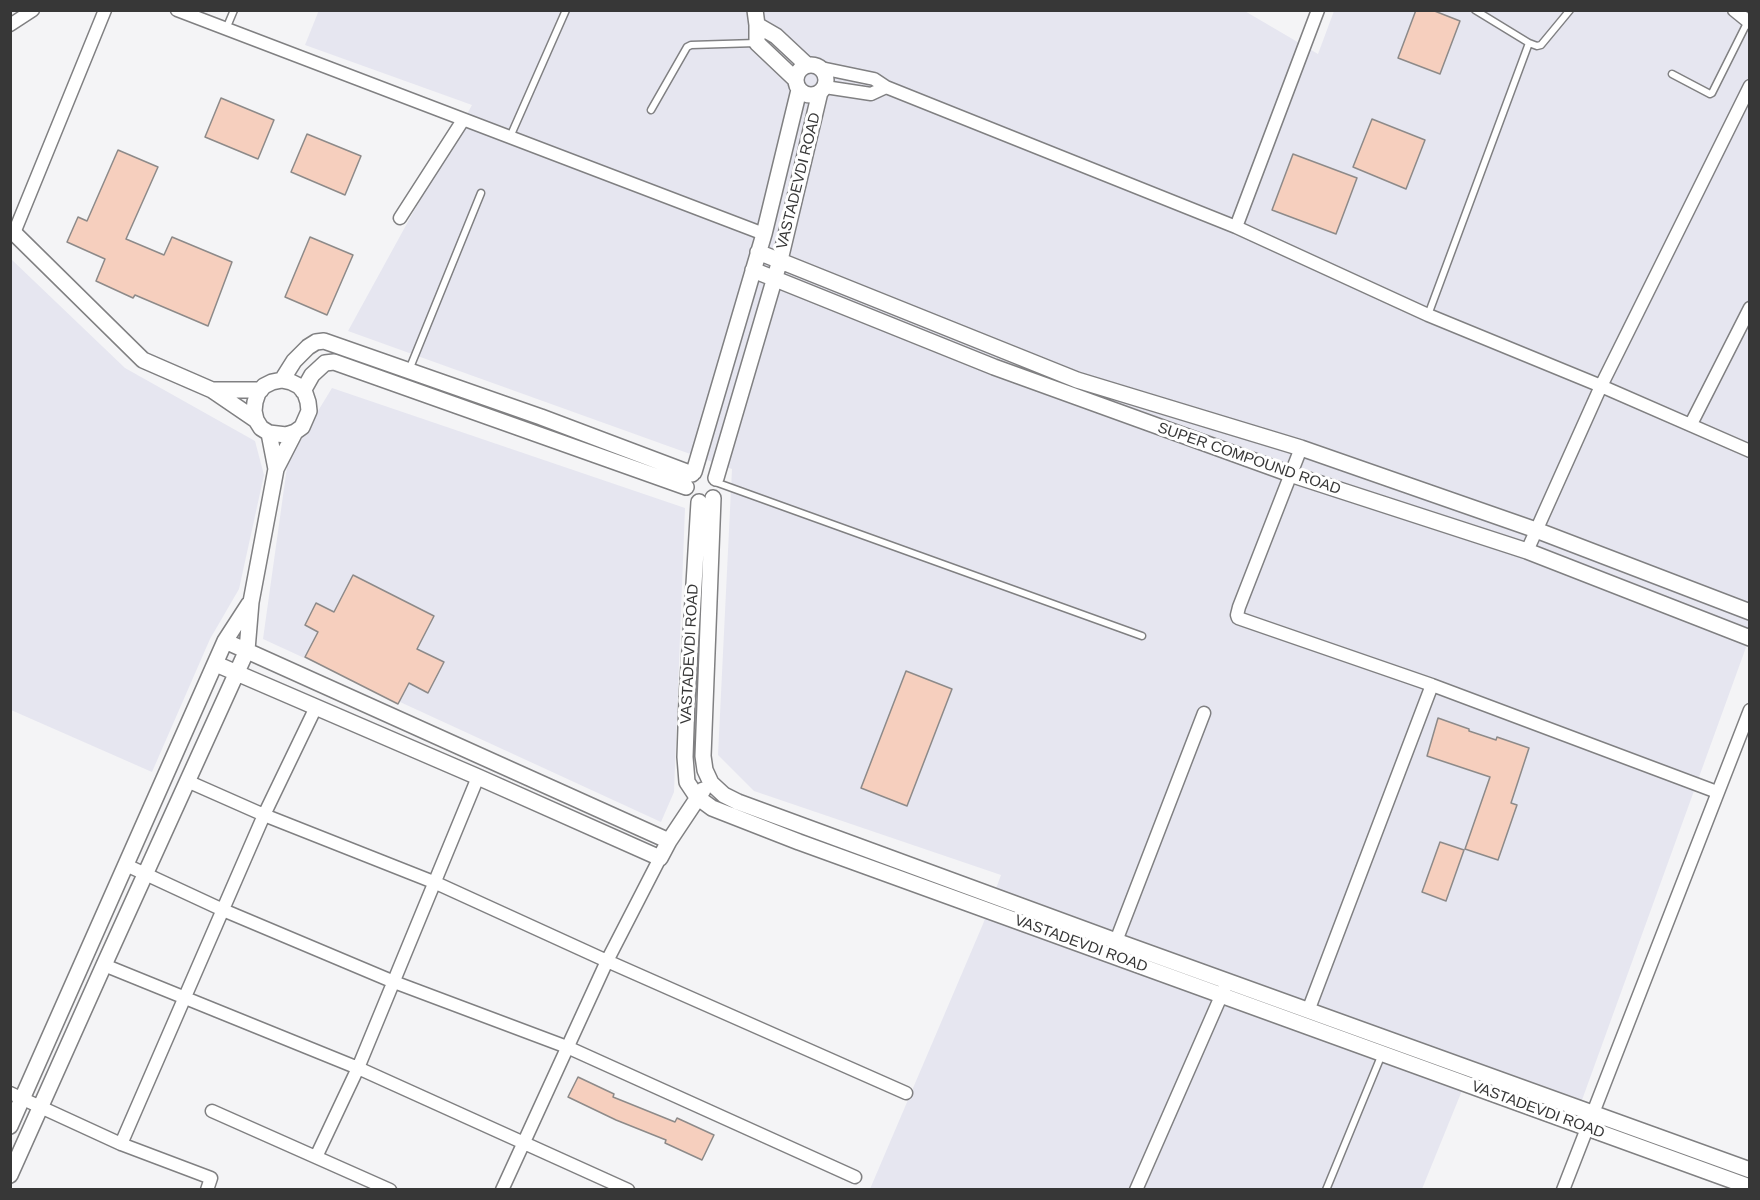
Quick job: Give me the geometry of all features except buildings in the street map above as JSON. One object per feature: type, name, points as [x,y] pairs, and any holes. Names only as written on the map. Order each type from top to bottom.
[{"type":"street","points":[[10,24],[33,10]]},
{"type":"street","points":[[105,10],[12,231],[143,360],[212,390],[256,420]]},
{"type":"street","points":[[177,10],[764,234]]},
{"type":"street","points":[[1236,227],[1318,10]]},
{"type":"street","points":[[1737,11],[1748,22]]},
{"type":"street","points":[[756,18],[757,43],[808,95],[822,89],[871,94],[886,87]]},
{"type":"street","points":[[756,18],[826,77],[822,89]]},
{"type":"street","points":[[797,85],[799,70],[814,67],[874,79],[886,87],[1236,227],[1428,315],[1691,424],[1749,451]]},
{"type":"street","name":"VASTADEVDI ROAD","points":[[691,478],[764,234],[797,85]]},
{"type":"street","points":[[1527,551],[1601,386],[1749,86]]},
{"type":"street","name":"VASTADEVDI ROAD","points":[[822,89],[780,260],[712,490],[687,687],[685,757],[687,782],[697,797],[712,808],[799,842],[1225,988],[1308,1011],[1589,1121],[1749,1187]]},
{"type":"street","points":[[400,218],[463,120]]},
{"type":"street","name":"SUPER COMPOUND ROAD","points":[[758,252],[1077,380],[1301,448],[1536,530],[1749,612]]},
{"type":"street","name":"SUPER COMPOUND ROAD","points":[[753,270],[994,367],[1290,474],[1527,551],[1749,638]]},
{"type":"street","points":[[1691,424],[1749,308]]},
{"type":"street","points":[[282,380],[308,347],[316,342],[324,341],[409,370],[691,478]]},
{"type":"street","points":[[303,391],[312,375],[325,363],[333,362],[691,478],[704,470],[709,471],[712,490],[690,496],[691,478]]},
{"type":"street","points":[[10,1175],[247,650],[251,602],[276,469],[295,432],[307,419],[309,411],[303,391],[291,382],[282,380],[272,382],[261,390],[255,402],[256,420],[261,428],[269,433],[286,435],[295,432]]},
{"type":"street","points":[[212,390],[261,390]]},
{"type":"street","points":[[269,433],[276,469]]},
{"type":"street","points":[[1301,448],[1238,612],[1238,618],[1432,686],[1717,792]]},
{"type":"street","name":"VASTADEVDI ROAD","points":[[712,490],[703,756],[705,770],[710,781],[724,795],[1116,941],[1382,1053],[1589,1121],[1749,1170]]},
{"type":"street","points":[[10,1126],[17,1096],[126,865],[225,641],[251,602]]},
{"type":"street","points":[[225,641],[669,841]]},
{"type":"street","points":[[216,664],[660,858]]},
{"type":"street","points":[[1308,1011],[1432,686]]},
{"type":"street","points":[[121,1144],[264,815],[316,708]]},
{"type":"street","points":[[1563,1190],[1749,710]]},
{"type":"street","points":[[1116,941],[1204,713]]},
{"type":"street","points":[[316,1157],[358,1068],[478,777]]},
{"type":"street","points":[[187,781],[264,815],[436,883],[906,1093]]},
{"type":"street","points":[[502,1190],[607,961],[669,841],[710,781]]},
{"type":"street","points":[[126,865],[223,910],[394,982],[567,1047],[855,1177]]},
{"type":"street","points":[[104,965],[358,1068],[627,1190]]},
{"type":"street","points":[[1136,1190],[1225,988]]},
{"type":"street","points":[[17,1096],[121,1144],[211,1178],[207,1190]]},
{"type":"street","points":[[212,1111],[390,1190]]},
{"type":"lane","points":[[226,29],[234,10]]},
{"type":"lane","points":[[510,137],[566,10]]},
{"type":"lane","points":[[1475,10],[1537,46],[1541,45],[1570,10]]},
{"type":"lane","points":[[1671,74],[1712,93],[1748,22]]},
{"type":"lane","points":[[651,110],[687,47],[757,43]]},
{"type":"lane","points":[[1428,315],[1529,43]]},
{"type":"lane","points":[[409,370],[481,193]]},
{"type":"lane","points":[[712,490],[1142,636]]},
{"type":"lane","points":[[1326,1190],[1382,1053]]},
{"type":"shaded area","points":[[319,10],[1243,10],[1318,54],[1334,11],[1749,11],[1749,639],[1582,1100],[1471,1060],[1461,1093],[1422,1189],[870,1189],[983,924],[1001,875],[754,791],[718,755],[732,469],[348,331],[472,105],[305,45]]},
{"type":"shaded area","points":[[11,259],[125,368],[255,441],[264,475],[239,589],[210,639],[152,772],[11,710]]},
{"type":"shaded area","points":[[332,388],[685,508],[674,792],[661,822],[263,639],[288,460]]}]
